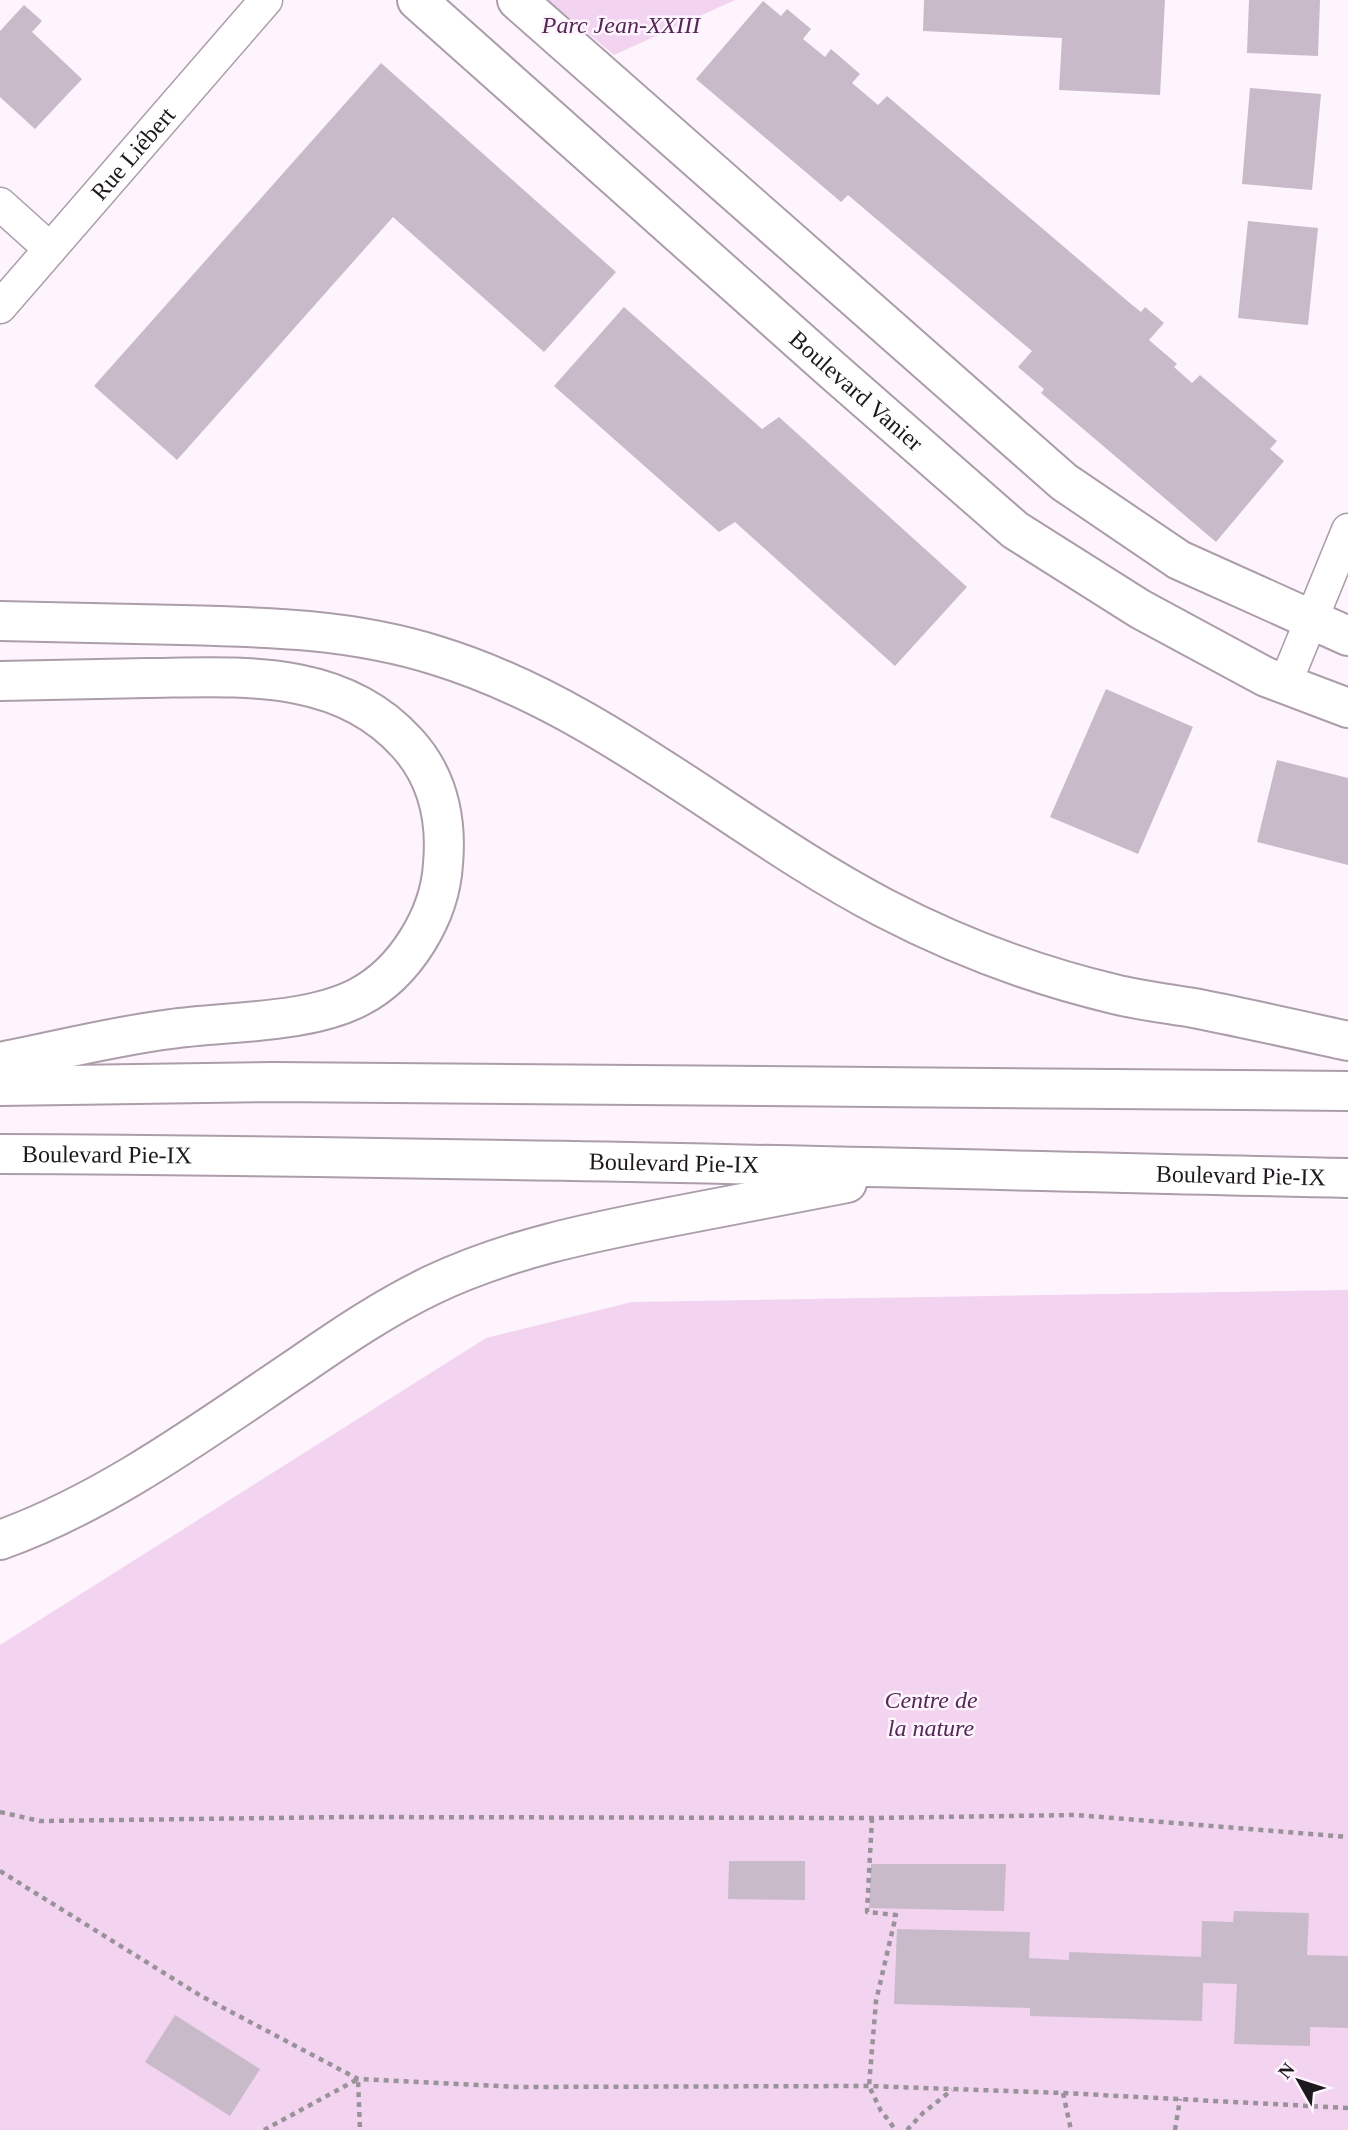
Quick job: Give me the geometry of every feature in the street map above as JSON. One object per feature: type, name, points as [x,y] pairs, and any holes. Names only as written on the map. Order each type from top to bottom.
[{"type":"main road","name":"Boulevard Vanier","points":[[416,0],[1015,530],[1140,609],[1266,677],[1348,708]]},
{"type":"main road","points":[[517,0],[1064,482],[1179,560],[1348,636]]},
{"type":"main road","points":[[0,621],[305,629],[371,639],[438,656],[477,669],[563,709],[845,887],[978,953],[1116,995],[1348,1041]]},
{"type":"main road","points":[[0,681],[242,678],[287,682],[335,693],[362,705],[387,723],[420,759],[437,794],[444,840],[441,882],[423,930],[398,965],[360,997],[302,1014],[170,1029],[0,1062]]},
{"type":"main road","points":[[0,1086],[287,1082],[1348,1091]]},
{"type":"main road","name":"Boulevard Pie-IX","points":[[0,1154],[233,1155],[1348,1178]]},
{"type":"main road","points":[[0,1540],[84,1504],[173,1450],[366,1323],[431,1286],[462,1272],[530,1248],[579,1235],[921,1168]]},
{"type":"street","name":"Rue Liébert","points":[[0,307],[266,0]]},
{"type":"street","points":[[0,204],[50,249]]},
{"type":"street","points":[[1285,684],[1348,530]]},
{"type":"path","points":[[0,1812],[40,1821],[1076,1815],[1348,1837]]},
{"type":"path","points":[[872,1818],[867,1912],[896,1914],[876,2001],[869,2087],[881,2111],[895,2130]]},
{"type":"path","points":[[0,1871],[201,1996],[358,2079],[517,2087],[869,2087],[1063,2093],[1348,2108]]},
{"type":"path","points":[[264,2130],[358,2079]]},
{"type":"path","points":[[358,2079],[360,2130]]},
{"type":"path","points":[[907,2130],[952,2090]]},
{"type":"path","points":[[1063,2093],[1071,2130]]},
{"type":"path","points":[[1175,2130],[1180,2099]]},
{"type":"green space","name":"Parc Jean-XXIII","points":[[548,0],[735,0],[614,55]]},
{"type":"green space","name":"Centre de la nature","points":[[1348,1290],[1348,2130],[0,2130],[0,1645],[486,1338],[632,1302]]},
{"type":"building","points":[[924,0],[1165,0],[1160,95],[1059,90],[1062,38],[923,31]]},
{"type":"building","points":[[1249,0],[1320,0],[1318,56],[1247,53]]},
{"type":"building","points":[[763,1],[781,16],[787,9],[811,29],[803,39],[825,57],[831,49],[860,74],[852,83],[878,105],[887,96],[1131,304],[1141,312],[1145,307],[1164,323],[1149,340],[1177,364],[1174,367],[1192,383],[1200,375],[1277,441],[1270,449],[1284,461],[1216,542],[1041,393],[1044,389],[1018,367],[1032,351],[848,195],[841,202],[696,79]]},
{"type":"building","points":[[24,5],[42,21],[32,32],[82,79],[35,129],[0,97],[0,31]]},
{"type":"building","points":[[381,63],[616,272],[544,352],[393,217],[177,460],[94,386]]},
{"type":"building","points":[[1250,88],[1321,94],[1312,190],[1242,184]]},
{"type":"building","points":[[1248,221],[1318,228],[1308,325],[1238,318]]},
{"type":"building","points":[[624,307],[762,429],[779,417],[967,587],[895,666],[735,522],[719,532],[554,386]]},
{"type":"building","points":[[1106,689],[1193,727],[1138,854],[1050,817]]},
{"type":"building","points":[[1277,760],[1348,778],[1348,865],[1257,842]]},
{"type":"building","points":[[729,1861],[805,1861],[805,1900],[728,1899]]},
{"type":"building","points":[[871,1864],[1006,1864],[1004,1911],[869,1908]]},
{"type":"building","points":[[1234,1911],[1309,1913],[1307,1955],[1348,1956],[1348,2028],[1310,2027],[1310,2046],[1234,2044],[1237,1984],[1203,1983],[1202,2021],[1030,2016],[1030,2008],[894,2004],[897,1929],[1030,1932],[1029,1958],[1069,1960],[1069,1952],[1201,1957],[1202,1921],[1233,1922]]},
{"type":"building","points":[[175,2015],[260,2069],[230,2116],[145,2062]]}]
